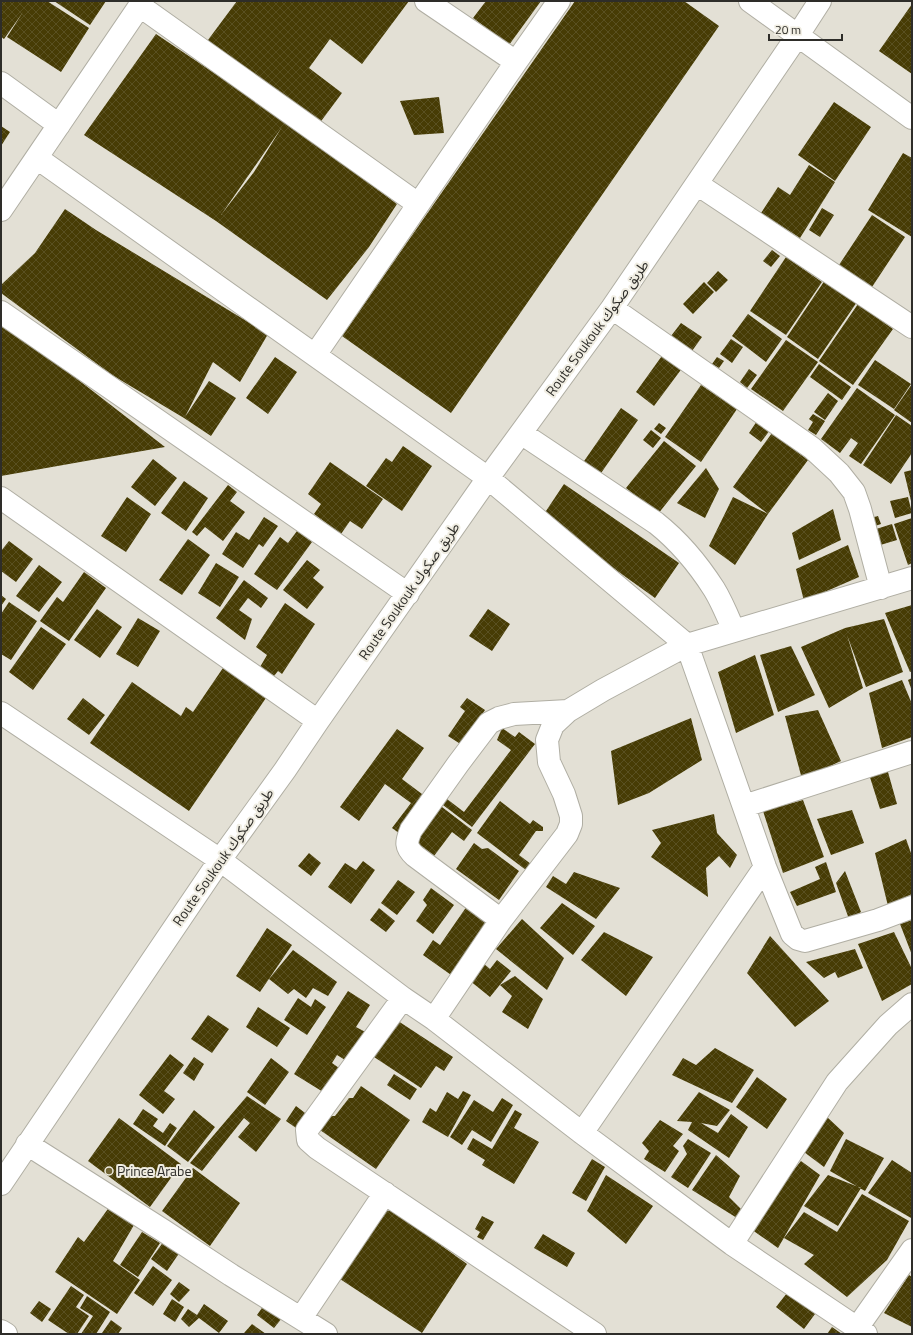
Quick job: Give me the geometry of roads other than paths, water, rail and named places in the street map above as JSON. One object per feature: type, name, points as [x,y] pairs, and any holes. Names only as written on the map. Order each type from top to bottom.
[{"type":"street","points":[[426,1],[516,62]]},
{"type":"street","points":[[315,355],[559,1]]},
{"type":"street","points":[[750,1],[912,118]]},
{"type":"street","name":"Route Soukouk طريق صكوك","points":[[1,1184],[220,860],[285,770],[488,478],[612,308],[820,1]]},
{"type":"street","points":[[1,210],[141,4],[418,204]]},
{"type":"street","points":[[1,83],[59,125]]},
{"type":"street","points":[[37,158],[488,478],[687,645],[765,867],[792,934],[798,939],[805,941],[878,920],[912,907]]},
{"type":"street","points":[[697,184],[912,326]]},
{"type":"street","points":[[612,308],[812,448],[839,473],[854,492],[881,588]]},
{"type":"street","points":[[1,312],[408,594]]},
{"type":"street","points":[[521,433],[656,523],[673,537],[691,557],[714,590],[734,631]]},
{"type":"street","points":[[1,498],[318,721]]},
{"type":"street","points":[[434,1019],[501,920],[567,834],[571,824],[571,816],[564,794],[549,762],[547,740],[553,725],[568,711],[603,690],[687,645],[912,578]]},
{"type":"street","points":[[501,920],[415,856],[409,850],[406,840],[411,830],[489,723],[499,718],[514,714],[568,711]]},
{"type":"street","points":[[1,713],[220,860],[732,1244],[862,1331],[912,1250]]},
{"type":"street","points":[[744,806],[912,752]]},
{"type":"street","points":[[582,1133],[765,867]]},
{"type":"street","points":[[403,998],[307,1130],[308,1140],[317,1148],[595,1334]]},
{"type":"street","points":[[732,1244],[837,1082],[888,1025],[912,1004]]},
{"type":"street","points":[[27,1144],[326,1334]]},
{"type":"street","points":[[301,1318],[384,1193]]},
{"type":"street","points":[[1,1331],[6,1334]]},
{"type":"place","name":"Prince Arabe","points":[[109,1171]]}]
